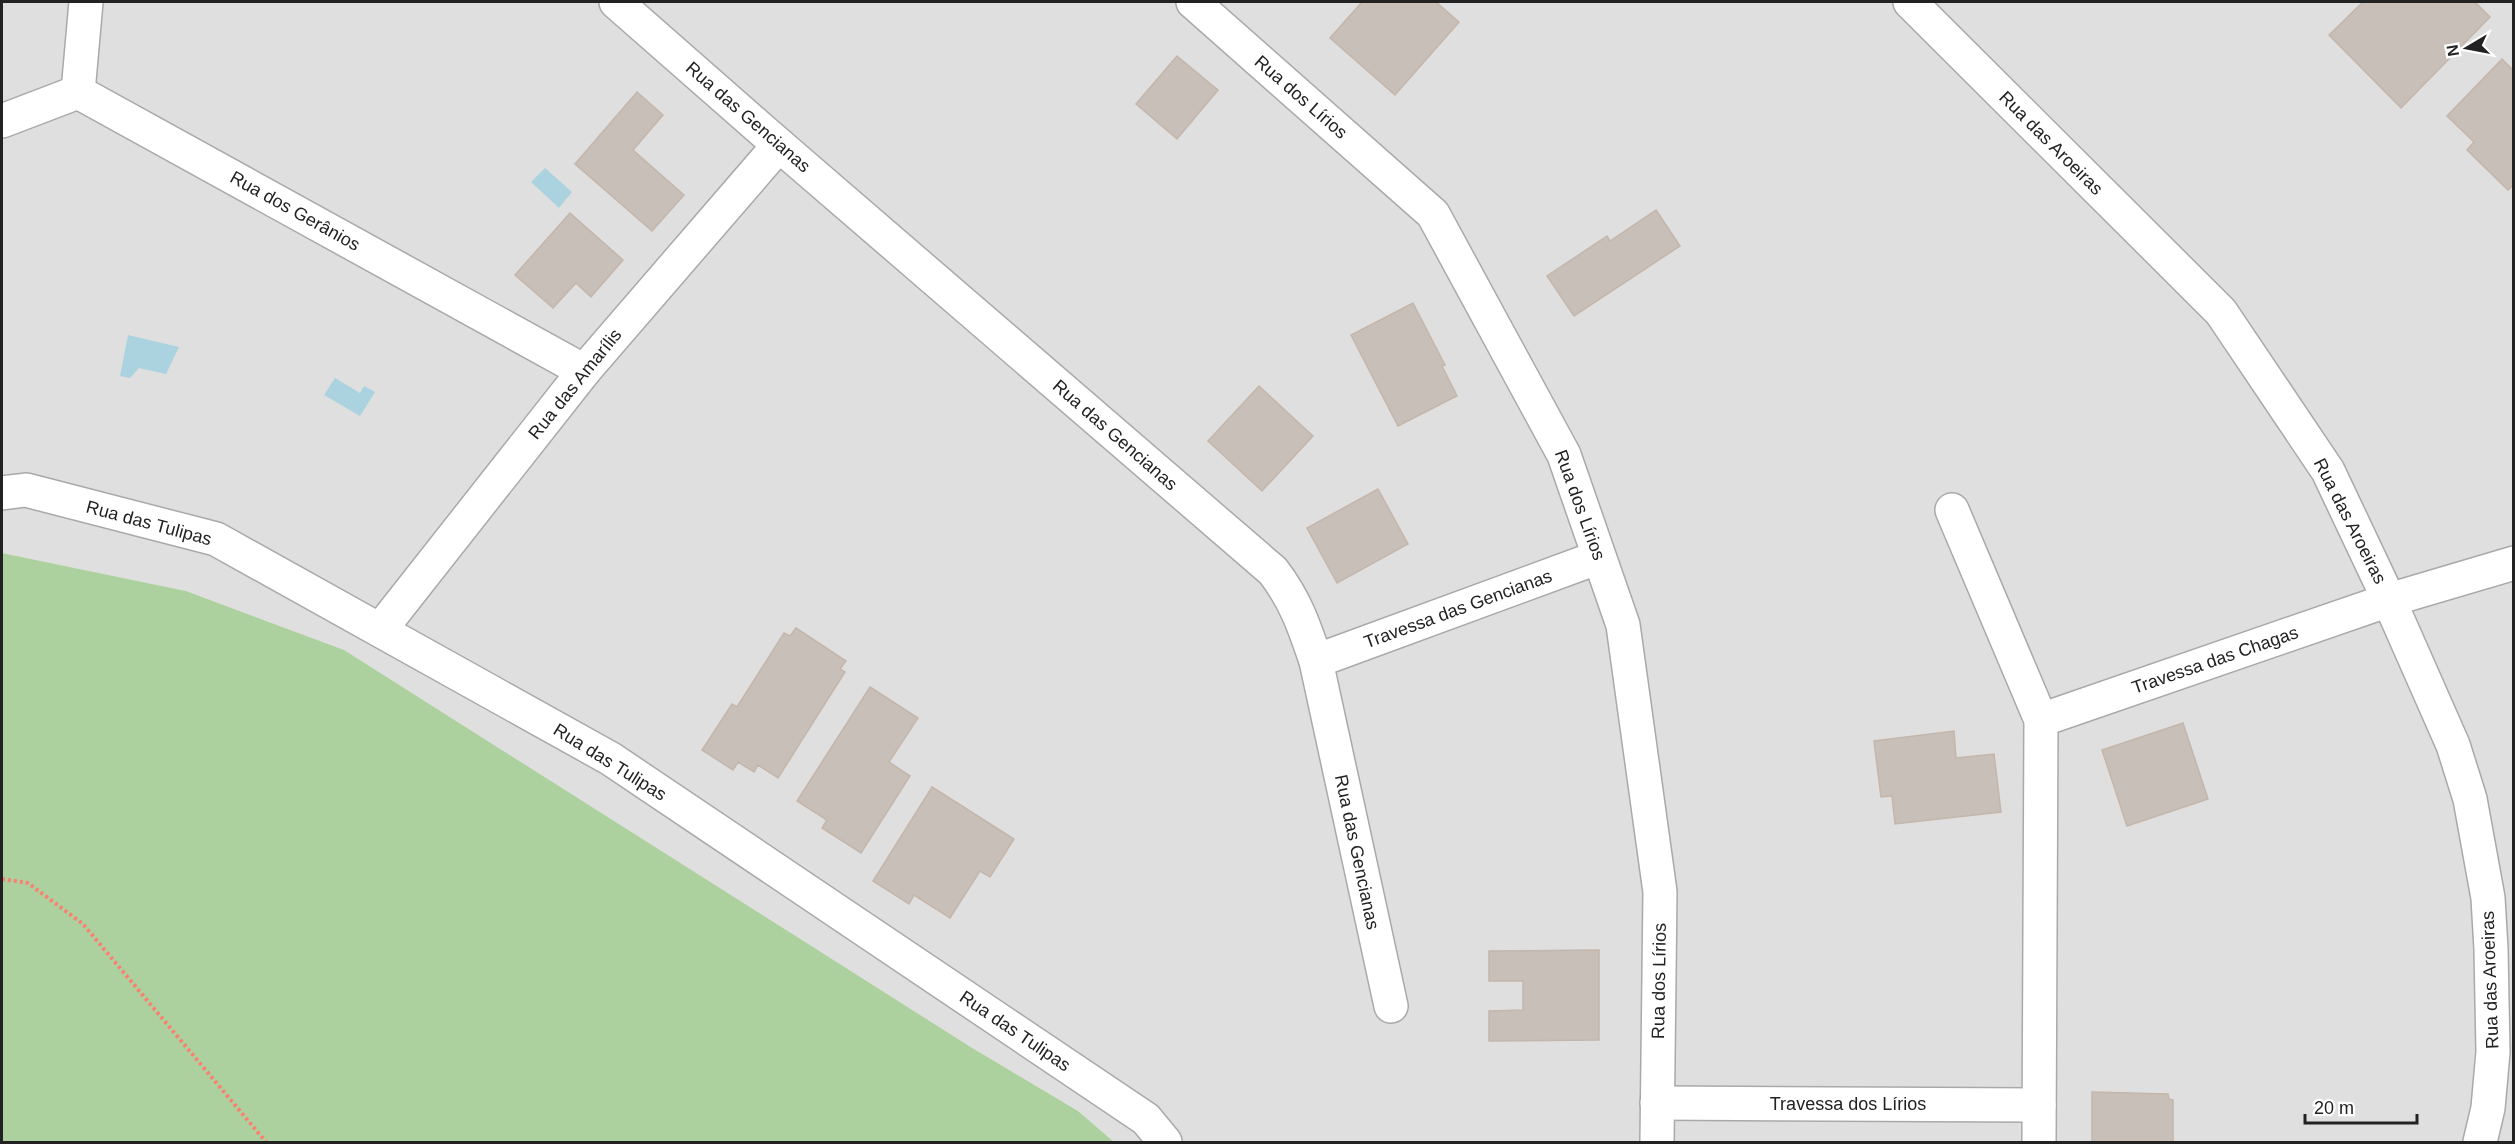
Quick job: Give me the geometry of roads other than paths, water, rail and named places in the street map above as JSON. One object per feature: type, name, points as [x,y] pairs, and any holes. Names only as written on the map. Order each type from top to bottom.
[{"type":"street","points":[[2,122],[78,92],[86,2]]},
{"type":"street","name":"Rua das Gencianas","points":[[616,2],[1273,571],[1290,594],[1316,661],[1391,1006]]},
{"type":"street","name":"Rua dos Lírios","points":[[1193,2],[1433,214],[1564,454],[1623,625],[1660,892],[1657,1143]]},
{"type":"street","name":"Rua das Aroeiras","points":[[1910,2],[2221,312],[2328,471],[2389,600],[2453,745],[2470,799],[2488,898],[2493,1042],[2488,1108],[2480,1143]]},
{"type":"street","name":"Rua dos Gerânios","points":[[78,92],[584,371]]},
{"type":"street","name":"Rua das Amarílis","points":[[380,630],[584,371],[779,145]]},
{"type":"street","name":"Rua das Tulipas","points":[[2,492],[26,490],[216,539],[611,759],[1146,1119],[1165,1143]]},
{"type":"street","points":[[1952,510],[2042,720],[2039,1143]]},
{"type":"street","name":"Travessa das Gencianas","points":[[1316,661],[1599,557]]},
{"type":"street","name":"Travessa das Chagas","points":[[2042,720],[2389,600],[2514,563]]},
{"type":"street","name":"Travessa dos Lírios","points":[[1658,1103],[2039,1105]]},
{"type":"water","points":[[545,168],[572,192],[559,208],[531,182]]},
{"type":"water","points":[[128,335],[179,347],[166,374],[139,368],[130,378],[120,376]]},
{"type":"water","points":[[335,378],[360,393],[364,386],[375,392],[360,416],[324,395]]}]
